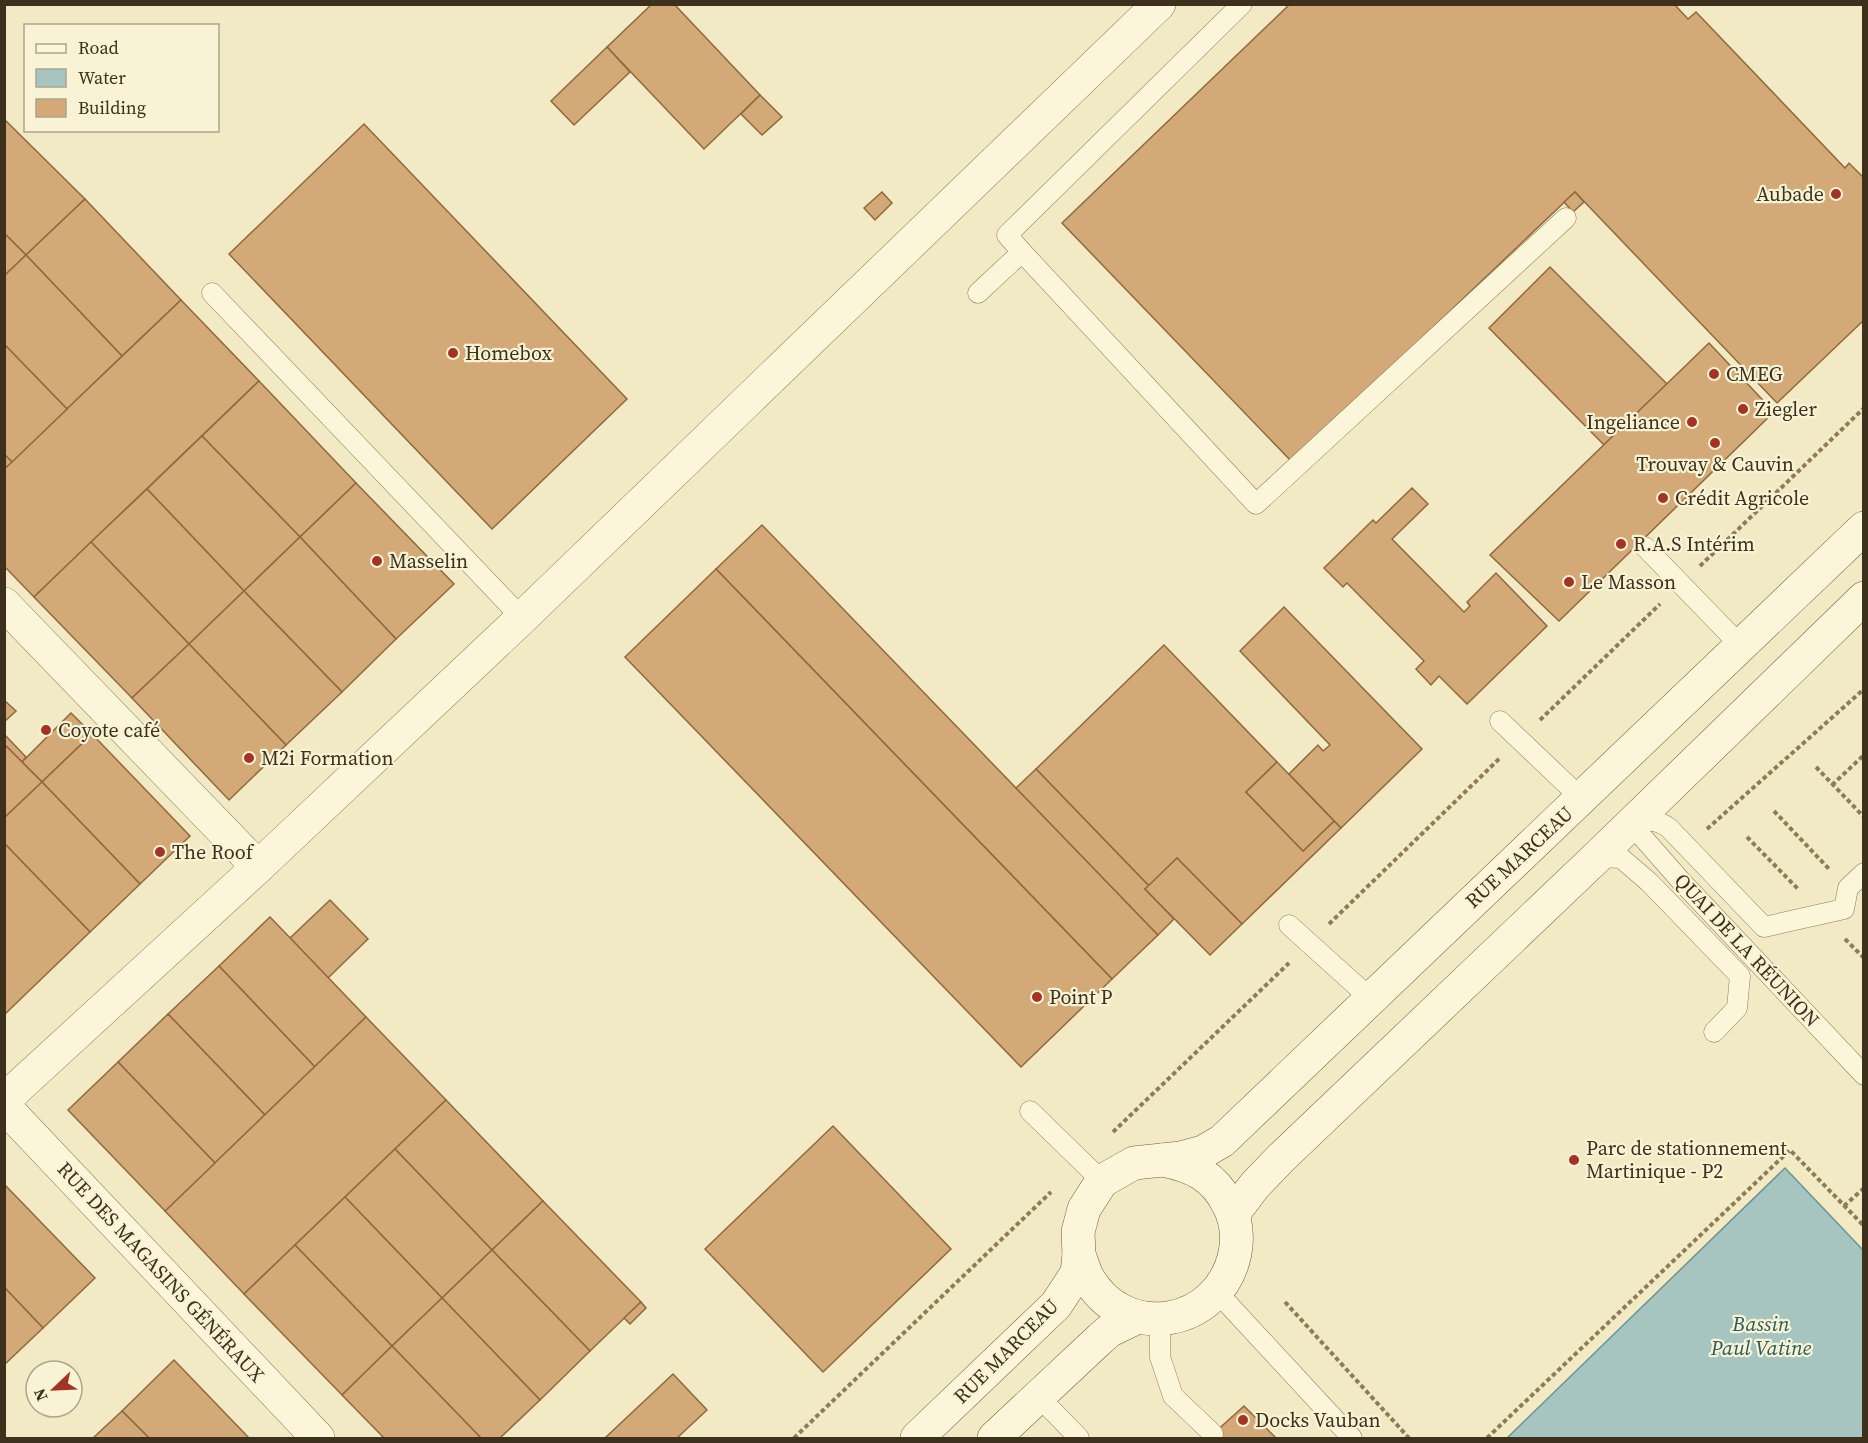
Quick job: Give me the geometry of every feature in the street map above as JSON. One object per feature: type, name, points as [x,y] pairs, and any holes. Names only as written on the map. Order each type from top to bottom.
[{"type":"main road","points":[[4,1100],[258,867],[522,618],[1158,4]]},
{"type":"main road","name":"RUE MARCEAU","points":[[917,1438],[1056,1305],[1077,1273],[1078,1232],[1084,1209],[1102,1181],[1134,1163],[1181,1158],[1203,1152],[1222,1141],[1863,528]]},
{"type":"main road","points":[[1233,1214],[1255,1185],[1281,1158],[1597,857],[1863,598]]},
{"type":"main road","points":[[4,604],[258,867]]},
{"type":"main road","name":"RUE DES MAGASINS GÉNÉRAUX","points":[[4,1106],[318,1438]]},
{"type":"main road","name":"RUE MARCEAU","points":[[994,1438],[1109,1331],[1149,1318],[1181,1316],[1201,1306],[1217,1292],[1231,1269],[1237,1242],[1233,1214],[1222,1193],[1206,1176],[1185,1164],[1162,1160]]},
{"type":"main road","name":"RUE MARCEAU","points":[[1079,1255],[1087,1276],[1100,1294],[1118,1308],[1149,1318]]},
{"type":"lane","points":[[1242,4],[1007,235],[1256,504],[1566,218]]},
{"type":"lane","points":[[978,293],[1022,252]]},
{"type":"lane","points":[[212,294],[522,618]]},
{"type":"lane","points":[[1645,547],[1741,646]]},
{"type":"lane","points":[[1500,721],[1581,798]]},
{"type":"lane","points":[[1631,824],[1649,819],[1659,821],[1669,828],[1764,927],[1820,912],[1844,909],[1848,888],[1863,873]]},
{"type":"lane","name":"QUAI DE LA RÉUNION","points":[[1631,824],[1863,1076]]},
{"type":"lane","points":[[1597,857],[1621,858],[1648,882],[1740,976],[1737,1008],[1714,1032]]},
{"type":"lane","points":[[1289,925],[1370,998]]},
{"type":"lane","points":[[1030,1112],[1102,1181]]},
{"type":"lane","points":[[1217,1292],[1352,1438]]},
{"type":"lane","points":[[1149,1318],[1173,1396],[1212,1434]]},
{"type":"lane","points":[[1038,1396],[1079,1438]]},
{"type":"path","points":[[1686,848],[1863,688]]},
{"type":"path","points":[[1832,785],[1863,755]]},
{"type":"path","points":[[1816,767],[1863,817]]},
{"type":"path","points":[[1774,811],[1848,888]]},
{"type":"path","points":[[1487,1438],[1790,1150],[1863,1226]]},
{"type":"path","points":[[1844,1206],[1863,1188]]},
{"type":"path","points":[[1285,1302],[1409,1438]]},
{"type":"water","name":"Bassin Paul Vatine","points":[[1785,1168],[1863,1250],[1863,1438],[1507,1438]]},
{"type":"building","points":[[652,4],[674,4],[760,95],[704,149],[607,47]]},
{"type":"building","points":[[1290,4],[1674,4],[1688,19],[1696,12],[1845,168],[1849,163],[1864,178],[1864,320],[1777,403],[1575,192],[1292,462],[1062,223]]},
{"type":"building","points":[[607,47],[630,72],[574,125],[551,101]]},
{"type":"building","points":[[760,95],[782,117],[762,135],[741,114]]},
{"type":"building","points":[[4,119],[85,199],[26,255],[4,233]]},
{"type":"building","name":"Homebox","points":[[364,124],[627,399],[492,529],[229,254]]},
{"type":"building","points":[[882,192],[892,203],[875,220],[864,208]]},
{"type":"building","points":[[1575,192],[1584,202],[1573,212],[1564,202]]},
{"type":"building","points":[[85,199],[181,300],[122,356],[26,255]]},
{"type":"building","points":[[4,233],[26,255],[4,276]]},
{"type":"building","points":[[26,255],[122,356],[67,409],[4,344],[4,276]]},
{"type":"building","points":[[1550,267],[1667,384],[1604,445],[1489,328]]},
{"type":"building","points":[[181,300],[259,381],[34,597],[4,566],[4,469]]},
{"type":"building","points":[[1709,343],[1774,412],[1559,621],[1490,555]]},
{"type":"building","points":[[4,344],[67,409],[12,462],[4,454]]},
{"type":"building","points":[[259,381],[356,483],[300,537],[202,436]]},
{"type":"building","points":[[202,436],[300,537],[244,591],[147,489]]},
{"type":"building","points":[[4,454],[12,462],[4,469]]},
{"type":"building","name":"Masselin","points":[[356,483],[454,584],[396,639],[300,537]]},
{"type":"building","points":[[1412,488],[1428,504],[1392,539],[1464,612],[1470,606],[1467,602],[1496,573],[1547,626],[1467,704],[1439,676],[1431,685],[1416,669],[1424,661],[1347,583],[1343,587],[1324,568],[1373,520],[1376,523]]},
{"type":"building","points":[[147,489],[244,591],[189,644],[91,542]]},
{"type":"building","points":[[762,525],[1158,935],[1112,979],[716,569]]},
{"type":"building","points":[[300,537],[396,639],[342,692],[244,591]]},
{"type":"building","points":[[91,542],[189,644],[132,698],[34,597]]},
{"type":"building","points":[[716,569],[1112,979],[1021,1067],[625,657]]},
{"type":"building","points":[[244,591],[342,692],[286,745],[189,644]]},
{"type":"building","points":[[1284,607],[1422,749],[1341,828],[1289,774],[1318,745],[1323,751],[1330,745],[1240,651]]},
{"type":"building","points":[[189,644],[286,745],[229,800],[132,698]]},
{"type":"building","points":[[1164,645],[1277,762],[1246,792],[1303,851],[1334,821],[1341,828],[1242,924],[1177,858],[1149,886],[1036,769]]},
{"type":"building","points":[[4,700],[16,711],[4,722]]},
{"type":"building","points":[[71,713],[92,734],[42,782],[22,762]]},
{"type":"building","points":[[4,734],[26,757],[22,762],[4,744]]},
{"type":"building","points":[[92,734],[190,836],[140,884],[42,782]]},
{"type":"building","points":[[4,744],[42,782],[4,818]]},
{"type":"building","points":[[1277,762],[1334,821],[1303,851],[1246,792]]},
{"type":"building","points":[[1036,769],[1149,886],[1145,889],[1174,919],[1158,935],[1016,788]]},
{"type":"building","points":[[42,782],[140,884],[90,932],[4,843],[4,818]]},
{"type":"building","points":[[4,843],[90,932],[4,1015]]},
{"type":"building","points":[[1177,858],[1242,924],[1210,955],[1145,889]]},
{"type":"building","points":[[330,900],[368,939],[328,978],[290,938]]},
{"type":"building","points":[[270,917],[366,1017],[315,1067],[219,966]]},
{"type":"building","points":[[219,966],[315,1067],[265,1115],[168,1014]]},
{"type":"building","points":[[168,1014],[265,1115],[215,1163],[118,1062]]},
{"type":"building","points":[[366,1017],[446,1100],[244,1294],[165,1211]]},
{"type":"building","points":[[118,1062],[215,1163],[165,1211],[68,1110]]},
{"type":"building","points":[[446,1100],[543,1201],[492,1250],[395,1149]]},
{"type":"building","points":[[833,1126],[951,1249],[823,1372],[705,1249]]},
{"type":"building","points":[[395,1149],[492,1250],[442,1298],[345,1197]]},
{"type":"building","points":[[4,1184],[95,1278],[43,1328],[4,1287]]},
{"type":"building","points":[[345,1197],[442,1298],[392,1346],[295,1245]]},
{"type":"building","points":[[543,1201],[641,1302],[590,1351],[492,1250]]},
{"type":"building","points":[[295,1245],[392,1346],[342,1395],[244,1294]]},
{"type":"building","points":[[492,1250],[590,1351],[540,1400],[442,1298]]},
{"type":"building","points":[[4,1287],[43,1328],[4,1365]]},
{"type":"building","points":[[442,1298],[540,1400],[500,1438],[481,1438],[392,1346]]},
{"type":"building","points":[[641,1302],[646,1308],[630,1324],[624,1318]]},
{"type":"building","points":[[392,1346],[481,1438],[384,1438],[342,1395]]},
{"type":"building","points":[[174,1360],[249,1438],[149,1438],[122,1411]]},
{"type":"building","points":[[673,1374],[707,1410],[677,1438],[605,1438]]},
{"type":"building","name":"Docks Vauban","points":[[1244,1406],[1276,1438],[1208,1438],[1213,1434]]},
{"type":"building","points":[[122,1411],[149,1438],[93,1438]]},
{"type":"place","name":"Aubade","points":[[1836,194]]},
{"type":"place","name":"Homebox","points":[[453,353]]},
{"type":"place","name":"CMEG","points":[[1714,374]]},
{"type":"place","name":"Ziegler","points":[[1743,409]]},
{"type":"place","name":"Ingeliance","points":[[1692,422]]},
{"type":"place","name":"Trouvay & Cauvin","points":[[1715,443]]},
{"type":"place","name":"Crédit Agricole","points":[[1663,498]]},
{"type":"place","name":"R.A.S Intérim","points":[[1621,544]]},
{"type":"place","name":"Masselin","points":[[377,561]]},
{"type":"place","name":"Le Masson","points":[[1569,582]]},
{"type":"place","name":"Coyote café","points":[[46,730]]},
{"type":"place","name":"M2i Formation","points":[[249,758]]},
{"type":"place","name":"The Roof","points":[[160,852]]},
{"type":"place","name":"Point P","points":[[1037,997]]},
{"type":"place","name":"Parc de stationnement Martinique - P2","points":[[1574,1160]]},
{"type":"place","name":"Docks Vauban","points":[[1243,1420]]}]
